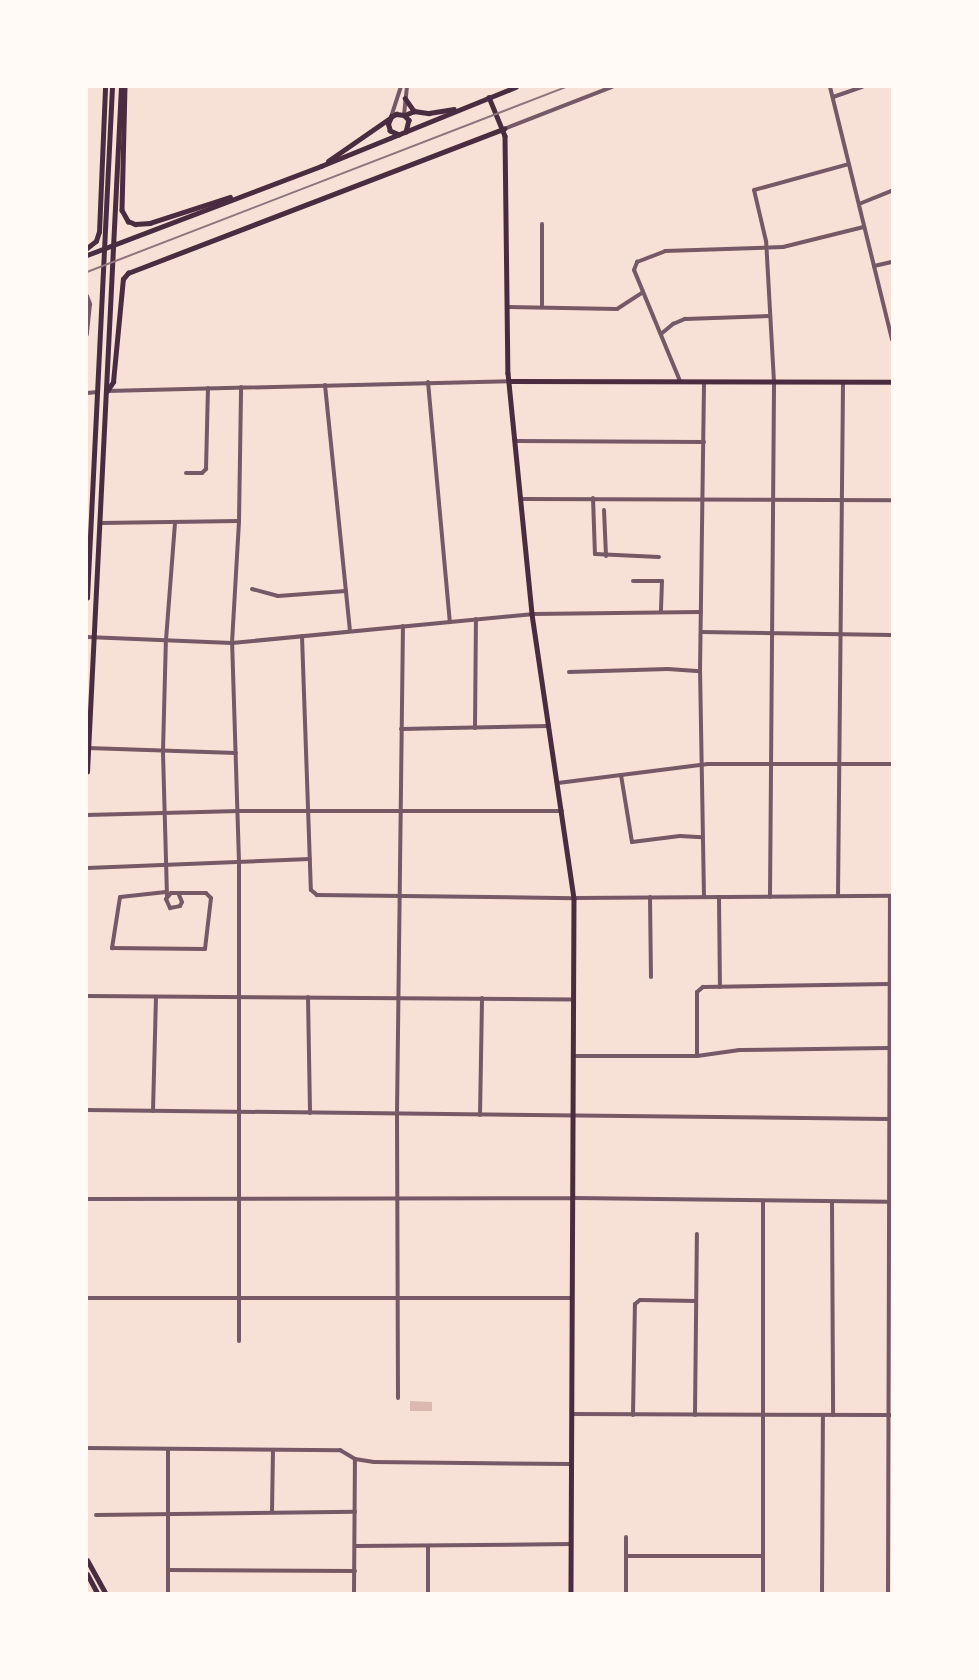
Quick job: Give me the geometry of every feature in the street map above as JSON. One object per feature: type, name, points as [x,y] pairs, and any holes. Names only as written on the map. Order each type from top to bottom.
[{"type":"main road","points":[[87,251],[96,241],[99,231],[105,87]]},
{"type":"main road","points":[[87,598],[112,87]]},
{"type":"main road","points":[[123,87],[122,210],[128,221],[135,224],[150,223],[261,188]]},
{"type":"main road","points":[[87,772],[123,87]]},
{"type":"main road","points":[[87,251],[101,249],[321,166],[516,87]]},
{"type":"main road","points":[[489,97],[504,129],[509,381],[532,614],[574,898],[571,1593]]},
{"type":"main road","points":[[405,98],[414,111]]},
{"type":"main road","points":[[405,115],[414,111],[441,112],[473,103]]},
{"type":"main road","points":[[321,166],[399,113],[405,115],[410,122],[406,132]]},
{"type":"main road","points":[[390,117],[388,128],[400,135]]},
{"type":"main road","points":[[107,391],[113,382],[123,279],[128,273],[504,129]]},
{"type":"main road","points":[[509,381],[892,382]]},
{"type":"main road","points":[[87,1560],[105,1593]]},
{"type":"main road","points":[[87,1574],[97,1593]]},
{"type":"street","points":[[390,117],[401,87]]},
{"type":"street","points":[[405,115],[407,87]]},
{"type":"street","points":[[504,129],[612,87]]},
{"type":"street","points":[[830,87],[890,323],[892,340]]},
{"type":"street","points":[[832,97],[862,87]]},
{"type":"street","points":[[770,897],[774,382],[767,249],[754,190],[849,164]]},
{"type":"street","points":[[859,204],[892,191]]},
{"type":"street","points":[[542,224],[542,307]]},
{"type":"street","points":[[681,382],[633,267],[637,262],[658,252],[767,249],[792,246],[864,227]]},
{"type":"street","points":[[874,267],[892,262]]},
{"type":"street","points":[[507,307],[617,309],[643,292]]},
{"type":"street","points":[[87,296],[90,304],[87,335]]},
{"type":"street","points":[[661,334],[685,319],[770,316]]},
{"type":"street","points":[[107,391],[509,381]]},
{"type":"street","points":[[428,382],[450,622]]},
{"type":"street","points":[[704,382],[700,671],[704,897]]},
{"type":"street","points":[[838,896],[843,383]]},
{"type":"street","points":[[325,385],[350,631]]},
{"type":"street","points":[[239,1341],[239,862],[232,643],[239,521],[241,387]]},
{"type":"street","points":[[186,473],[202,473],[206,469],[208,388]]},
{"type":"street","points":[[87,393],[98,392]]},
{"type":"street","points":[[516,441],[704,442]]},
{"type":"street","points":[[593,498],[595,554],[659,557]]},
{"type":"street","points":[[522,499],[842,498],[892,500]]},
{"type":"street","points":[[604,510],[606,556]]},
{"type":"street","points":[[100,523],[239,521]]},
{"type":"street","points":[[176,522],[166,640],[163,751],[167,907],[175,909],[181,904],[179,895]]},
{"type":"street","points":[[633,581],[662,581],[661,612]]},
{"type":"street","points":[[252,589],[278,596],[346,591]]},
{"type":"street","points":[[87,637],[232,643],[532,614],[701,612]]},
{"type":"street","points":[[475,728],[476,619]]},
{"type":"street","points":[[398,1398],[399,896],[403,626]]},
{"type":"street","points":[[701,632],[892,635]]},
{"type":"street","points":[[302,636],[311,890],[316,895],[574,898],[891,896],[888,1048],[890,1079],[888,1119],[890,1158],[888,1593]]},
{"type":"street","points":[[569,672],[668,669],[700,671]]},
{"type":"street","points":[[401,729],[549,726]]},
{"type":"street","points":[[88,748],[236,753]]},
{"type":"street","points":[[558,783],[701,764],[892,764]]},
{"type":"street","points":[[621,775],[632,842],[680,836],[702,837]]},
{"type":"street","points":[[87,815],[309,810],[562,811]]},
{"type":"street","points":[[87,868],[310,859]]},
{"type":"street","points":[[206,892],[211,898],[205,949],[112,948],[120,897],[174,893],[179,895],[206,892]]},
{"type":"street","points":[[650,897],[651,977]]},
{"type":"street","points":[[719,897],[720,987]]},
{"type":"street","points":[[697,1056],[697,992],[703,987],[889,984]]},
{"type":"street","points":[[87,996],[574,999]]},
{"type":"street","points":[[153,1111],[156,997]]},
{"type":"street","points":[[308,997],[310,1113]]},
{"type":"street","points":[[480,1115],[482,998]]},
{"type":"street","points":[[575,1056],[697,1056],[740,1050],[888,1048]]},
{"type":"street","points":[[87,1110],[888,1119]]},
{"type":"street","points":[[87,1199],[573,1198],[888,1202]]},
{"type":"street","points":[[763,1201],[765,1415],[763,1593]]},
{"type":"street","points":[[832,1202],[832,1415]]},
{"type":"street","points":[[695,1415],[697,1234]]},
{"type":"street","points":[[87,1298],[572,1298]]},
{"type":"street","points":[[633,1415],[636,1301],[696,1300]]},
{"type":"street","points":[[572,1414],[890,1415]]},
{"type":"street","points":[[822,1593],[823,1415]]},
{"type":"street","points":[[87,1448],[340,1450],[355,1459],[374,1462],[571,1464]]},
{"type":"street","points":[[168,1449],[168,1593]]},
{"type":"street","points":[[272,1512],[273,1450]]},
{"type":"street","points":[[354,1593],[355,1459]]},
{"type":"street","points":[[96,1515],[355,1512]]},
{"type":"street","points":[[626,1537],[626,1593]]},
{"type":"street","points":[[355,1546],[571,1545]]},
{"type":"street","points":[[428,1546],[428,1593]]},
{"type":"street","points":[[626,1556],[763,1556]]},
{"type":"street","points":[[168,1570],[355,1571]]},
{"type":"shaded area","points":[[410,1401],[432,1402],[432,1411],[410,1411]]},
{"type":"railway","points":[[87,272],[566,87]]}]
